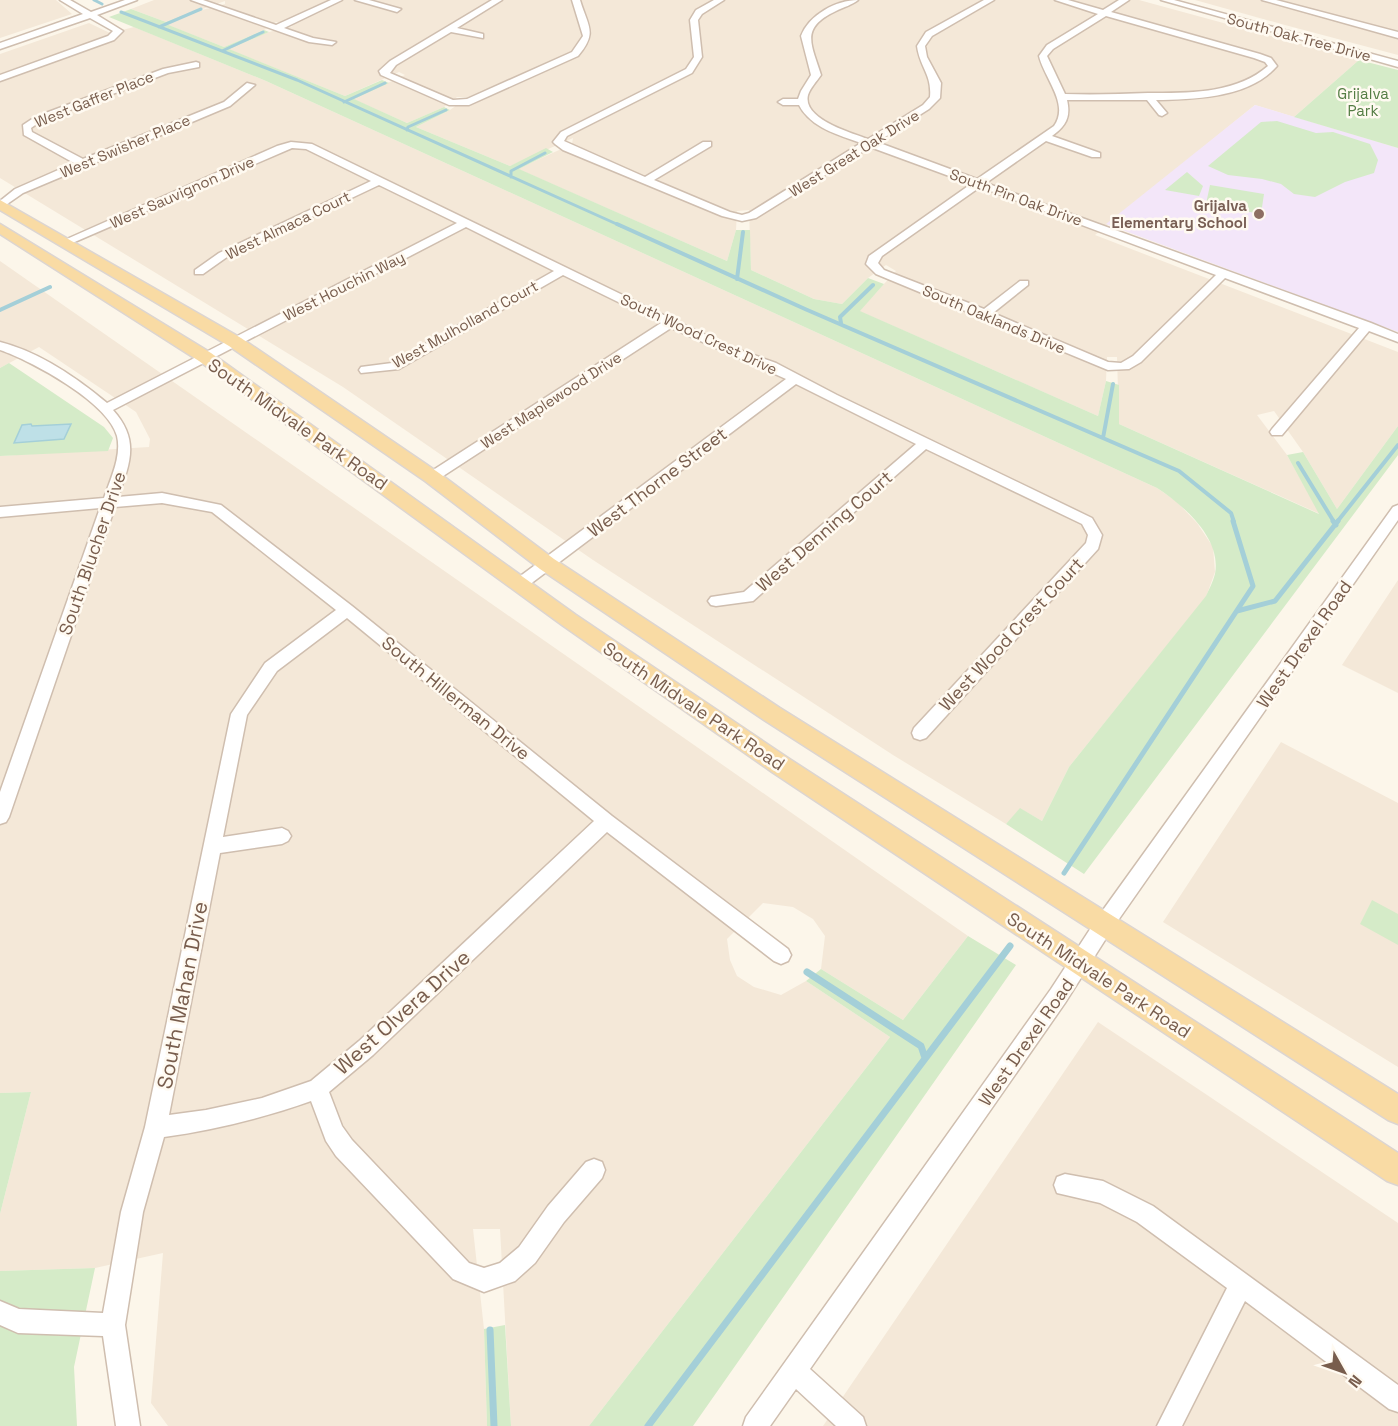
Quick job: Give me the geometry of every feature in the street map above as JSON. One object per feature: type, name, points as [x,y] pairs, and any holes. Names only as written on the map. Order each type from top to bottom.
[{"type":"main road","name":"South Midvale Park Road","points":[[1,205],[66,242],[221,350],[520,584],[780,765],[1398,1170]]},
{"type":"main road","name":"South Midvale Park Road","points":[[0,228],[221,350],[432,477],[547,564],[772,714],[1398,1110]]},
{"type":"street","points":[[0,78],[111,38],[119,31],[64,0]]},
{"type":"street","points":[[0,46],[133,0]]},
{"type":"street","points":[[195,0],[209,2],[312,40],[332,42]]},
{"type":"street","points":[[276,28],[338,0]]},
{"type":"street","points":[[359,0],[398,9]]},
{"type":"street","points":[[498,0],[380,72],[446,100],[465,105],[565,60],[582,48],[587,36],[576,0]]},
{"type":"street","points":[[707,144],[645,181],[555,142],[564,134],[689,71],[698,57],[694,20],[699,12],[720,0]]},
{"type":"street","points":[[783,102],[803,102],[804,94],[816,75],[805,36],[807,29],[819,18],[854,0]]},
{"type":"street","name":"West Great Oak Drive","points":[[645,181],[742,221],[926,107],[935,98],[936,83],[923,57],[921,46],[929,34],[990,0]]},
{"type":"street","points":[[1059,0],[1257,56],[1274,63],[1273,67],[1259,78],[1234,90],[1204,94],[1166,92],[1148,96],[1064,97]]},
{"type":"street","points":[[976,183],[1045,137],[1064,120],[1064,97],[1045,67],[1043,56],[1050,47],[1125,0]]},
{"type":"street","name":"South Oak Tree Drive","points":[[1165,0],[1398,64]]},
{"type":"street","points":[[1266,0],[1398,35]]},
{"type":"street","points":[[450,29],[480,36]]},
{"type":"street","name":"West Gaffer Place","points":[[82,163],[27,133],[26,127],[38,119],[166,70],[196,65]]},
{"type":"street","name":"West Swisher Place","points":[[1,205],[20,191],[82,163],[227,104],[250,85]]},
{"type":"street","points":[[1148,96],[1162,113]]},
{"type":"street","name":"South Pin Oak Drive","points":[[803,102],[806,109],[819,122],[869,144],[1398,338]]},
{"type":"street","points":[[1045,137],[1096,155]]},
{"type":"street","name":"South Wood Crest Drive","points":[[298,145],[315,148],[670,323],[730,351],[772,366],[925,443],[1074,513],[1100,532]]},
{"type":"street","name":"West Sauvignon Drive","points":[[66,242],[281,148],[298,145]]},
{"type":"street","name":"West Almaca Court","points":[[200,272],[224,255],[378,181]]},
{"type":"street","name":"South Oaklands Drive","points":[[976,183],[875,256],[869,264],[879,272],[1120,371],[1137,359],[1224,273]]},
{"type":"street","name":"West Houchin Way","points":[[107,408],[465,223]]},
{"type":"street","name":"West Mulholland Court","points":[[364,370],[395,366],[563,270]]},
{"type":"street","points":[[985,314],[1024,283]]},
{"type":"street","name":"West Maplewood Drive","points":[[432,477],[670,323]]},
{"type":"street","points":[[1277,432],[1367,326]]},
{"type":"street","name":"South Blucher Drive","points":[[0,346],[41,363],[107,408],[124,434],[122,466],[0,817]]},
{"type":"street","name":"West Thorne Street","points":[[520,584],[794,379]]},
{"type":"street","name":"West Denning Court","points":[[716,601],[748,597],[925,443]]},
{"type":"street","name":"South Hillerman Drive","points":[[0,512],[162,498],[216,508],[347,610],[606,821],[781,955]]},
{"type":"street","name":"West Drexel Road","points":[[755,1426],[1081,963],[1105,923],[1398,510]]},
{"type":"street","name":"West Wood Crest Court","points":[[920,733],[1090,549],[1100,532]]},
{"type":"street","name":"South Mahan Drive","points":[[128,1426],[113,1325],[132,1212],[156,1127],[238,714],[272,667],[347,610]]},
{"type":"street","name":"West Olvera Drive","points":[[156,1127],[207,1121],[251,1111],[317,1089],[366,1048],[606,821]]},
{"type":"street","points":[[211,846],[282,836]]},
{"type":"street","points":[[317,1089],[334,1133],[344,1148],[461,1271],[484,1280],[507,1274],[527,1255],[556,1214],[594,1170]]},
{"type":"street","points":[[1065,1185],[1103,1192],[1124,1201],[1398,1400]]},
{"type":"street","points":[[1169,1426],[1241,1284]]},
{"type":"street","points":[[0,1313],[18,1321],[113,1325]]},
{"type":"street","points":[[794,1371],[854,1426]]},
{"type":"shaded area","points":[[0,0],[56,0],[72,14],[0,38]]},
{"type":"shaded area","points":[[154,0],[1139,0],[1359,60],[1294,117],[1255,105],[1095,235],[1398,352],[1398,426],[1337,509],[1303,452],[1274,411],[1257,415],[1287,455],[1320,514],[1119,424],[1117,357],[1107,357],[1106,381],[1098,416],[859,311],[896,271],[886,265],[868,278],[842,304],[814,299],[751,270],[749,210],[737,211],[736,230],[727,261],[518,169],[572,144],[573,138],[510,166],[416,127],[450,110],[468,97],[457,97],[444,107],[407,123],[353,99],[405,75],[399,72],[345,96],[228,49],[269,32],[293,26],[276,22],[264,30],[224,47],[165,24],[225,4],[225,1],[166,22],[131,9]]},
{"type":"shaded area","points":[[1195,0],[1398,0],[1398,55],[1285,25]]},
{"type":"shaded area","points":[[89,23],[110,33],[134,27],[266,81],[1157,488],[1176,501],[1197,523],[1213,547],[1215,572],[1206,597],[1069,767],[1042,821],[1021,809],[1006,824],[893,755],[593,560],[343,387],[0,178],[0,54]]},
{"type":"shaded area","name":"Grijalva Elementary School","points":[[1255,105],[1398,148],[1398,332],[1106,224]]},
{"type":"shaded area","points":[[0,261],[968,936],[903,1020],[821,969],[825,936],[813,919],[793,907],[763,903],[727,939],[730,960],[737,976],[754,987],[781,995],[806,981],[890,1037],[589,1426],[511,1426],[500,1229],[473,1229],[484,1329],[487,1426],[168,1426],[151,1403],[163,1253],[95,1268],[0,1271],[0,1214],[31,1092],[0,1093],[0,456],[149,447],[150,439],[136,412],[39,347],[0,368]]},
{"type":"shaded area","points":[[1398,580],[1398,693],[1342,665]]},
{"type":"shaded area","points":[[1281,742],[1398,803],[1398,1067],[1163,922]]},
{"type":"shaded area","points":[[1098,1022],[1398,1223],[1398,1426],[823,1426]]},
{"type":"green space","points":[[202,8],[202,10],[166,24],[224,47],[264,30],[269,32],[229,49],[345,96],[382,80],[389,83],[354,99],[407,123],[444,107],[450,110],[416,127],[510,166],[546,148],[553,152],[519,169],[727,261],[736,230],[750,230],[751,270],[814,299],[842,304],[868,278],[884,284],[860,311],[1098,416],[1106,381],[1119,385],[1119,424],[1319,514],[1287,455],[1303,452],[1337,509],[1398,426],[1398,455],[1084,874],[1006,824],[1020,808],[1042,821],[1069,767],[1206,596],[1215,574],[1216,561],[1207,535],[1189,513],[1157,488],[266,81],[109,17],[131,9],[166,22]]},
{"type":"green space","name":"Grijalva Park","points":[[1359,60],[1398,70],[1398,148],[1294,117]]},
{"type":"green space","points":[[1277,121],[1316,133],[1333,132],[1370,144],[1378,160],[1374,173],[1345,182],[1315,197],[1294,194],[1281,184],[1262,179],[1228,175],[1208,166],[1261,122]]},
{"type":"green space","points":[[1187,172],[1203,186],[1199,196],[1165,190]]},
{"type":"green space","points":[[1210,185],[1264,194],[1261,214],[1206,204]]},
{"type":"green space","points":[[9,363],[104,427],[113,438],[108,451],[0,456],[0,368]]},
{"type":"green space","points":[[1372,900],[1398,914],[1398,945],[1360,924]]},
{"type":"green space","points":[[968,936],[1016,965],[693,1426],[589,1426],[890,1037],[806,981],[821,969],[903,1020]]},
{"type":"green space","points":[[31,1092],[0,1214],[0,1093]]},
{"type":"green space","points":[[95,1268],[74,1367],[77,1426],[0,1426],[0,1271]]},
{"type":"green space","points":[[505,1325],[511,1426],[487,1426],[484,1329]]},
{"type":"water","points":[[31,424],[32,426],[71,424],[64,439],[14,443],[22,425]]},
{"type":"waterway","points":[[94,0],[102,4]]},
{"type":"waterway","points":[[159,27],[201,9]]},
{"type":"waterway","points":[[121,12],[159,27]]},
{"type":"waterway","points":[[159,27],[297,80],[345,102]]},
{"type":"waterway","points":[[222,51],[263,32]]},
{"type":"waterway","points":[[345,102],[385,83]]},
{"type":"waterway","points":[[345,102],[407,130]]},
{"type":"waterway","points":[[407,130],[408,127],[446,110]]},
{"type":"waterway","points":[[407,130],[511,176]]},
{"type":"waterway","points":[[511,176],[511,171],[545,153]]},
{"type":"waterway","points":[[511,176],[621,226]]},
{"type":"waterway","points":[[617,224],[737,278]]},
{"type":"waterway","points":[[737,278],[743,232]]},
{"type":"waterway","points":[[737,278],[1179,471],[1231,513],[1234,522]]},
{"type":"waterway","points":[[841,323],[840,317],[873,285]]},
{"type":"waterway","points":[[0,310],[50,287]]},
{"type":"waterway","points":[[1103,438],[1113,384]]},
{"type":"waterway","points":[[1337,522],[1398,445]]},
{"type":"waterway","points":[[1298,463],[1334,522]]},
{"type":"waterway","points":[[1064,873],[1253,586],[1233,521]]},
{"type":"waterway","points":[[1333,521],[1335,524]]},
{"type":"waterway","points":[[1335,524],[1338,521]]},
{"type":"waterway","points":[[1237,611],[1275,601],[1335,524]]},
{"type":"waterway","points":[[648,1426],[1010,946]]},
{"type":"waterway","points":[[807,972],[921,1046],[925,1058]]},
{"type":"waterway","points":[[490,1330],[494,1426]]},
{"type":"place","name":"Grijalva Elementary School","points":[[1259,214]]}]
